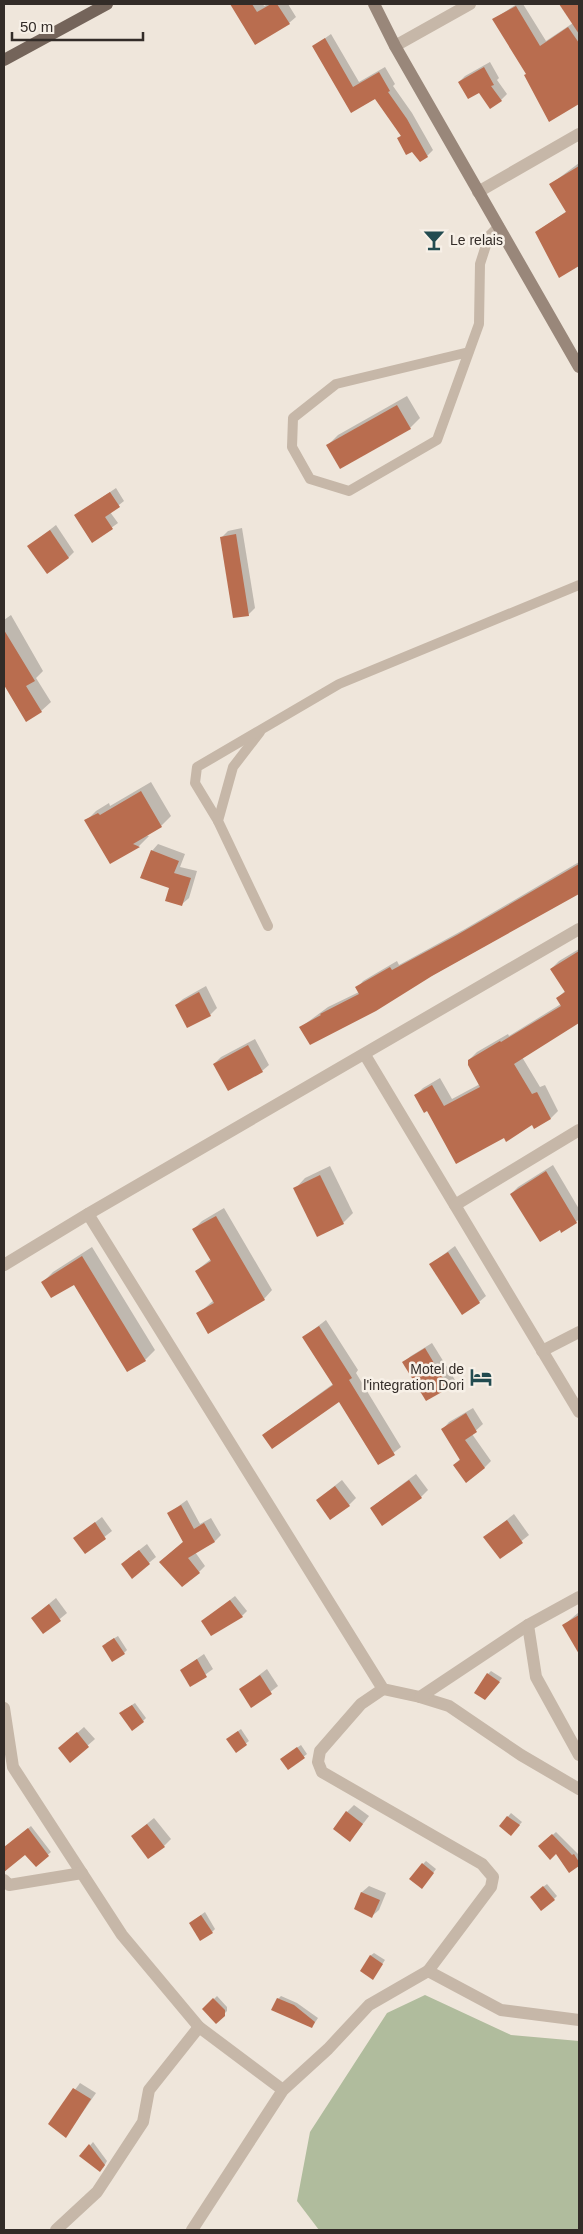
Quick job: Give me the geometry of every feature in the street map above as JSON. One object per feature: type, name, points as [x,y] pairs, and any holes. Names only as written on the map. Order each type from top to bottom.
[{"type":"main road","points":[[4,60],[107,4]]},
{"type":"main road","points":[[374,4],[394,46],[579,367]]},
{"type":"street","points":[[394,46],[470,4]]},
{"type":"street","points":[[478,192],[579,134]]},
{"type":"street","points":[[4,1265],[88,1214],[365,1055],[579,929]]},
{"type":"street","points":[[365,1055],[579,1412]]},
{"type":"street","points":[[456,1205],[579,1130]]},
{"type":"street","points":[[88,1214],[382,1689],[420,1697],[449,1706],[521,1755],[579,1788]]},
{"type":"street","points":[[542,1351],[579,1332]]},
{"type":"street","points":[[420,1697],[528,1625],[579,1597]]},
{"type":"street","points":[[528,1625],[536,1677],[579,1755]]},
{"type":"street","points":[[192,2230],[283,2090],[328,2049],[369,2005],[428,1971],[491,1887],[493,1877],[482,1864],[322,1772],[318,1762],[320,1751],[361,1704],[382,1689]]},
{"type":"street","points":[[4,1708],[13,1767],[122,1935],[200,2027],[283,2090]]},
{"type":"street","points":[[4,1880],[9,1885],[82,1873]]},
{"type":"street","points":[[428,1971],[501,2010],[579,2020]]},
{"type":"street","points":[[56,2230],[97,2192],[143,2122],[149,2090],[200,2027]]},
{"type":"lane","points":[[469,352],[336,384],[293,418],[292,447],[310,479],[349,491],[437,440],[469,352],[479,324],[480,264],[489,236],[499,226]]},
{"type":"lane","points":[[268,926],[218,821],[195,783],[197,768],[263,727],[339,684],[579,585]]},
{"type":"lane","points":[[218,821],[233,767],[263,727]]},
{"type":"green space","points":[[425,1995],[511,2035],[579,2041],[579,2230],[319,2230],[297,2201],[310,2132],[387,2013]]},
{"type":"building","points":[[230,4],[252,4],[257,12],[271,4],[277,4],[290,24],[255,45]]},
{"type":"building","points":[[559,4],[579,4],[579,34]]},
{"type":"building","points":[[516,6],[540,46],[568,27],[579,43],[579,104],[549,122],[524,75],[526,74],[492,19]]},
{"type":"building","points":[[325,38],[353,87],[379,72],[390,91],[388,92],[407,119],[428,157],[420,162],[412,152],[406,155],[397,138],[401,136],[375,99],[351,113],[312,46]]},
{"type":"building","points":[[484,67],[494,85],[491,86],[502,101],[490,109],[479,93],[468,99],[458,82]]},
{"type":"building","points":[[579,166],[579,266],[559,278],[535,232],[566,212],[549,184]]},
{"type":"building","points":[[397,405],[411,429],[340,469],[326,445]]},
{"type":"building","points":[[110,492],[120,507],[105,517],[113,529],[92,543],[74,515]]},
{"type":"building","points":[[50,530],[69,558],[47,574],[27,546]]},
{"type":"building","points":[[236,534],[249,616],[233,618],[220,537]]},
{"type":"building","points":[[4,630],[35,681],[26,686],[42,712],[26,722],[4,685]]},
{"type":"building","points":[[141,791],[162,827],[133,844],[140,847],[110,864],[84,820],[98,813],[100,815]]},
{"type":"building","points":[[151,850],[179,861],[174,873],[191,878],[182,906],[165,901],[169,888],[140,878]]},
{"type":"building","points":[[579,864],[579,894],[432,976],[376,1011],[310,1045],[299,1027],[359,994],[355,987],[390,967],[392,970],[457,935]]},
{"type":"building","points":[[579,951],[579,1023],[514,1064],[532,1094],[537,1092],[551,1119],[534,1129],[532,1125],[506,1142],[504,1138],[456,1164],[427,1111],[424,1113],[414,1095],[432,1085],[444,1106],[480,1087],[468,1065],[468,1060],[561,1006],[556,998],[565,992],[550,969]]},
{"type":"building","points":[[199,992],[211,1016],[187,1028],[175,1005]]},
{"type":"building","points":[[248,1045],[263,1072],[228,1091],[213,1064]]},
{"type":"building","points":[[546,1171],[577,1223],[561,1233],[560,1230],[540,1242],[510,1194]]},
{"type":"building","points":[[320,1175],[344,1224],[317,1237],[293,1188]]},
{"type":"building","points":[[216,1216],[265,1300],[208,1334],[196,1313],[214,1303],[195,1271],[211,1261],[192,1229]]},
{"type":"building","points":[[448,1252],[480,1303],[462,1315],[429,1264]]},
{"type":"building","points":[[82,1256],[146,1361],[127,1372],[74,1285],[51,1298],[41,1282]]},
{"type":"building","points":[[319,1326],[352,1378],[349,1380],[395,1455],[378,1465],[339,1402],[272,1449],[262,1435],[333,1385],[302,1337]]},
{"type":"building","points":[[425,1348],[449,1388],[426,1401],[402,1362]]},
{"type":"building","points":[[466,1413],[477,1432],[465,1440],[485,1468],[466,1483],[453,1465],[460,1460],[441,1429]]},
{"type":"building","points":[[409,1480],[422,1498],[382,1526],[370,1508]]},
{"type":"building","points":[[335,1486],[350,1506],[330,1520],[316,1500]]},
{"type":"building","points":[[181,1505],[194,1529],[204,1523],[215,1542],[188,1558],[200,1573],[182,1587],[159,1562],[183,1542],[167,1513]]},
{"type":"building","points":[[507,1520],[523,1543],[500,1559],[483,1537]]},
{"type":"building","points":[[95,1522],[106,1539],[85,1554],[73,1538]]},
{"type":"building","points":[[139,1550],[150,1564],[132,1579],[121,1564]]},
{"type":"building","points":[[230,1600],[243,1617],[211,1636],[201,1621]]},
{"type":"building","points":[[49,1604],[61,1621],[43,1634],[31,1618]]},
{"type":"building","points":[[579,1615],[579,1654],[562,1625]]},
{"type":"building","points":[[114,1638],[125,1654],[112,1662],[102,1646]]},
{"type":"building","points":[[197,1659],[207,1677],[190,1687],[180,1670]]},
{"type":"building","points":[[487,1673],[500,1682],[485,1700],[474,1693]]},
{"type":"building","points":[[260,1675],[272,1694],[251,1708],[239,1689]]},
{"type":"building","points":[[132,1705],[144,1722],[132,1731],[119,1713]]},
{"type":"building","points":[[238,1731],[247,1745],[236,1753],[226,1739]]},
{"type":"building","points":[[77,1732],[89,1747],[70,1763],[58,1748]]},
{"type":"building","points":[[297,1747],[305,1758],[288,1770],[280,1759]]},
{"type":"building","points":[[346,1811],[363,1824],[350,1842],[333,1829]]},
{"type":"building","points":[[507,1816],[520,1825],[511,1836],[499,1826]]},
{"type":"building","points":[[147,1824],[165,1847],[148,1859],[131,1836]]},
{"type":"building","points":[[28,1828],[49,1856],[36,1867],[25,1855],[4,1872],[4,1847]]},
{"type":"building","points":[[552,1834],[572,1855],[574,1854],[579,1862],[579,1866],[569,1873],[556,1854],[550,1860],[538,1846]]},
{"type":"building","points":[[422,1863],[434,1873],[422,1889],[409,1879]]},
{"type":"building","points":[[543,1886],[555,1900],[541,1911],[530,1897]]},
{"type":"building","points":[[361,1892],[380,1900],[372,1918],[354,1909]]},
{"type":"building","points":[[201,1915],[213,1933],[200,1941],[189,1923]]},
{"type":"building","points":[[370,1955],[383,1964],[373,1980],[360,1971]]},
{"type":"building","points":[[213,1998],[225,2010],[225,2016],[216,2024],[202,2009]]},
{"type":"building","points":[[277,1998],[294,2005],[315,2022],[312,2028],[271,2010]]},
{"type":"building","points":[[73,2088],[91,2099],[66,2138],[48,2124]]},
{"type":"building","points":[[89,2144],[105,2165],[100,2172],[79,2156]]},
{"type":"place","name":"Le relais","points":[[434,240]]},
{"type":"place","name":"Motel de l'integration Dori","points":[[481,1377]]}]
